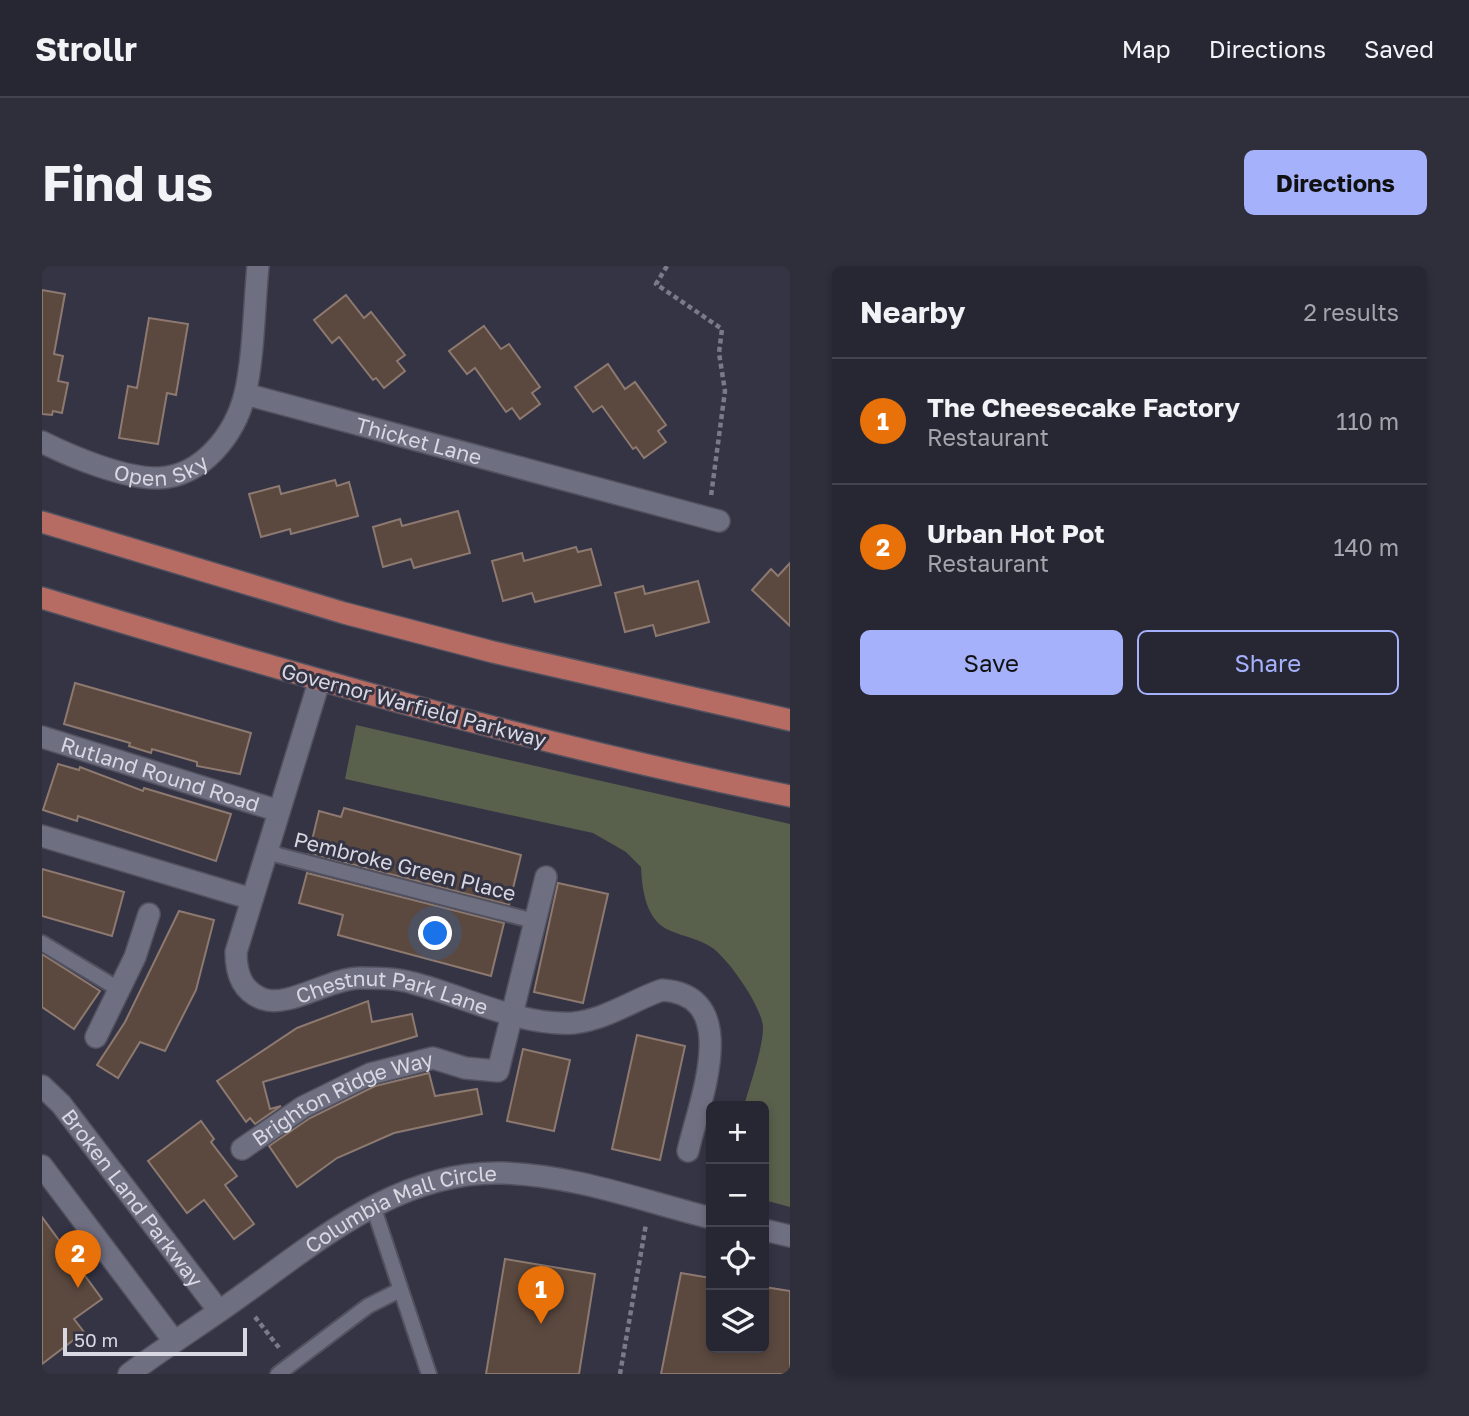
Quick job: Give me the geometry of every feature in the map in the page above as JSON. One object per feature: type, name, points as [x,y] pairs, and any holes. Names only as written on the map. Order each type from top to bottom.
[{"type":"main road","points":[[42,522],[344,613],[479,649],[790,720]]},
{"type":"main road","name":"Governor Warfield Parkway","points":[[42,598],[319,681],[680,774],[790,796]]},
{"type":"street","points":[[245,394],[258,266]]},
{"type":"street","name":"Open Sky","points":[[42,442],[115,470],[160,478],[191,467],[214,452],[231,429],[245,394]]},
{"type":"street","name":"Thicket Lane","points":[[245,394],[713,520]]},
{"type":"street","name":"Chestnut Park Lane","points":[[319,681],[236,952],[236,970],[243,984],[261,998],[281,1000],[335,981],[385,978],[411,982],[512,1013],[546,1021],[573,1023],[596,1018],[662,990],[692,998],[706,1016],[712,1039],[688,1151]]},
{"type":"street","name":"Rutland Round Road","points":[[42,737],[279,811]]},
{"type":"street","points":[[42,836],[251,900]]},
{"type":"street","name":"Brighton Ridge Way","points":[[242,1149],[303,1107],[370,1074],[433,1058],[465,1068],[498,1071],[546,877]]},
{"type":"street","points":[[96,1037],[120,990],[149,914]]},
{"type":"street","name":"Broken Land Parkway","points":[[42,1086],[61,1104],[219,1311]]},
{"type":"street","points":[[42,1166],[174,1341]]},
{"type":"street","name":"Columbia Mall Circle","points":[[129,1374],[327,1233],[373,1206],[416,1186],[464,1176],[502,1173],[550,1177],[706,1217]]},
{"type":"street","points":[[769,1231],[790,1236]]},
{"type":"lane","name":"Pembroke Green Place","points":[[266,852],[534,921]]},
{"type":"lane","points":[[42,943],[120,990]]},
{"type":"lane","points":[[373,1206],[391,1251],[400,1290],[429,1374]]},
{"type":"lane","points":[[278,1374],[368,1306],[400,1290]]},
{"type":"path","points":[[667,266],[656,284],[722,329],[719,353],[725,391],[713,520]]},
{"type":"path","points":[[620,1374],[646,1224]]},
{"type":"path","points":[[255,1317],[283,1352]]},
{"type":"green space","points":[[356,725],[790,824],[790,1207],[769,1201],[769,1101],[746,1101],[762,1036],[763,1027],[757,1008],[743,984],[718,953],[706,944],[663,927],[656,920],[644,895],[641,867],[626,852],[593,833],[345,779]]},
{"type":"building","points":[[42,290],[65,294],[54,354],[63,356],[58,381],[68,383],[62,413],[53,411],[52,415],[42,414]]},
{"type":"building","points":[[346,295],[364,318],[371,312],[405,355],[397,361],[405,371],[384,388],[376,378],[373,380],[339,337],[332,343],[314,320]]},
{"type":"building","points":[[149,318],[188,324],[176,395],[167,393],[158,444],[119,438],[128,386],[137,388]]},
{"type":"building","points":[[484,326],[501,349],[509,344],[540,387],[532,393],[540,404],[520,419],[512,408],[506,412],[475,368],[467,374],[449,351]]},
{"type":"building","points":[[608,364],[625,389],[635,382],[666,425],[658,431],[666,442],[644,458],[636,447],[633,449],[602,406],[593,412],[575,387]]},
{"type":"building","points":[[335,480],[337,486],[349,482],[358,516],[291,534],[290,529],[261,537],[249,494],[279,486],[281,494]]},
{"type":"building","points":[[458,511],[470,553],[414,568],[411,559],[383,567],[373,527],[400,519],[402,526]]},
{"type":"building","points":[[576,547],[578,552],[591,549],[601,585],[535,602],[532,593],[503,601],[492,561],[522,553],[524,561]]},
{"type":"building","points":[[790,563],[790,626],[752,590],[771,569],[778,576]]},
{"type":"building","points":[[698,581],[709,622],[656,636],[653,625],[625,632],[615,593],[643,586],[645,594]]},
{"type":"building","points":[[75,683],[251,733],[240,774],[197,766],[197,762],[152,749],[151,753],[129,746],[130,743],[64,724]]},
{"type":"building","points":[[58,764],[79,770],[80,767],[143,791],[144,788],[231,814],[216,861],[78,816],[77,821],[43,810]]},
{"type":"building","points":[[344,808],[521,855],[509,905],[309,853],[319,811],[341,817]]},
{"type":"building","points":[[42,869],[124,892],[112,936],[42,916]]},
{"type":"building","points":[[307,873],[504,923],[491,976],[338,935],[343,915],[299,903]]},
{"type":"building","points":[[558,883],[608,894],[583,1003],[534,992]]},
{"type":"building","points":[[179,911],[214,920],[196,990],[165,1051],[140,1042],[118,1078],[97,1065],[125,1022]]},
{"type":"building","points":[[42,954],[100,991],[74,1029],[42,1007]]},
{"type":"building","points":[[368,1001],[372,1022],[412,1014],[417,1036],[263,1082],[270,1109],[281,1106],[255,1124],[250,1118],[246,1122],[217,1081],[297,1028]]},
{"type":"building","points":[[637,1035],[685,1046],[660,1160],[612,1149]]},
{"type":"building","points":[[523,1049],[570,1060],[554,1131],[507,1121]]},
{"type":"building","points":[[429,1073],[435,1096],[477,1089],[482,1114],[394,1133],[337,1158],[297,1187],[269,1146],[310,1118],[375,1086]]},
{"type":"building","points":[[201,1121],[214,1139],[211,1142],[237,1176],[225,1185],[254,1224],[234,1239],[204,1200],[187,1213],[148,1161]]},
{"type":"building","points":[[42,1217],[102,1299],[74,1319],[84,1332],[42,1364]]},
{"type":"building","points":[[505,1259],[595,1274],[579,1374],[486,1374]]},
{"type":"building","points":[[681,1273],[706,1277],[706,1353],[769,1353],[769,1288],[790,1291],[790,1374],[661,1374]]},
{"type":"place","name":"Urban Hot Pot","points":[[78,1288]]},
{"type":"place","name":"The Cheesecake Factory","points":[[541,1324]]}]
